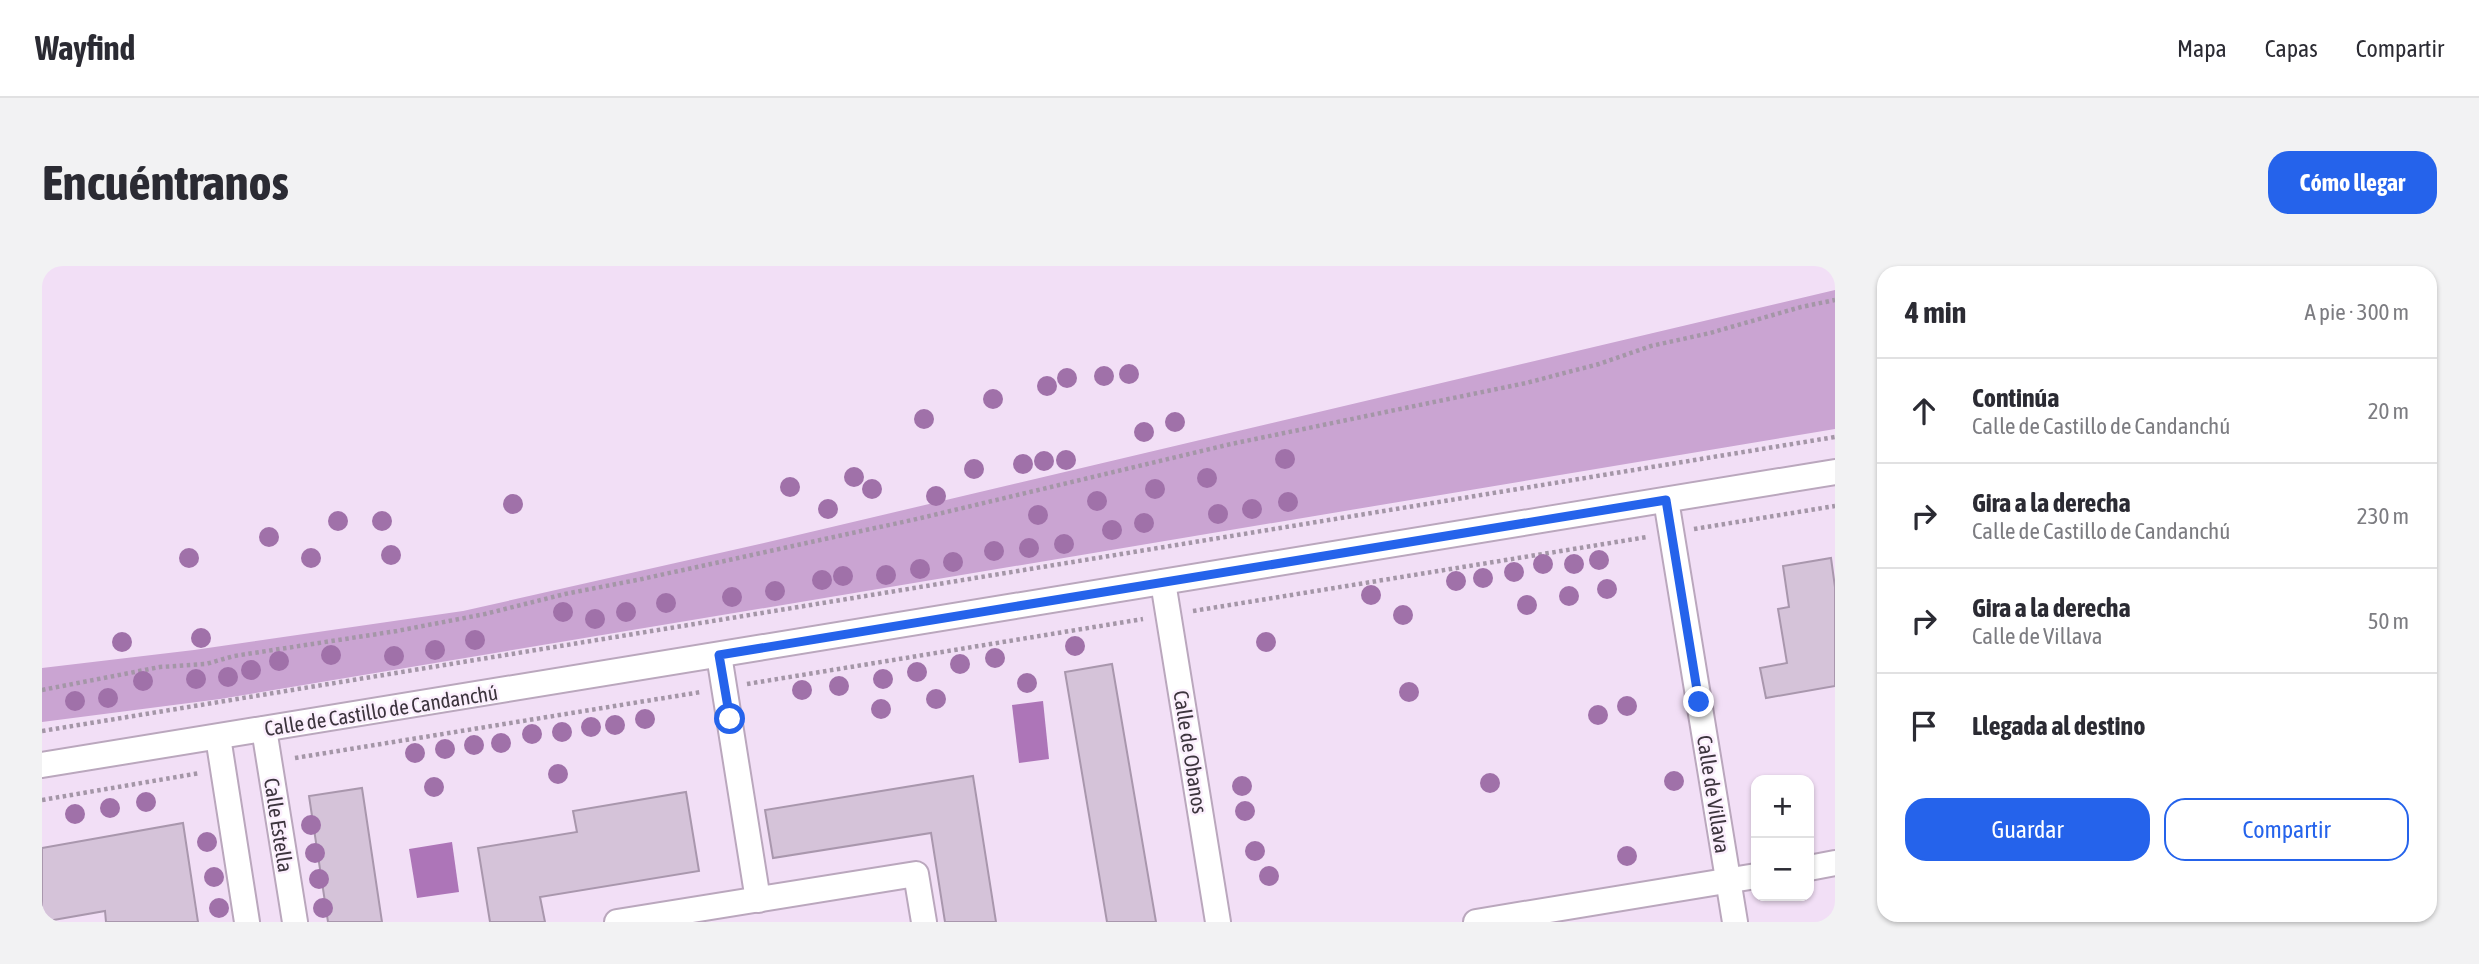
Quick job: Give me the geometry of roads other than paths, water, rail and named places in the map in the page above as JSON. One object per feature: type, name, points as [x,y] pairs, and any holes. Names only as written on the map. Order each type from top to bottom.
[{"type":"street","name":"Calle de Castillo de Candanchú","points":[[42,765],[1835,472]]},
{"type":"street","name":"Calle de Villava","points":[[1666,500],[1735,922]]},
{"type":"street","name":"Calle de Obanos","points":[[1163,582],[1218,922]]},
{"type":"street","points":[[719,655],[758,900]]},
{"type":"street","name":"Calle Estella","points":[[264,729],[295,922]]},
{"type":"street","points":[[218,737],[247,922]]},
{"type":"street","points":[[1814,867],[1835,863]]},
{"type":"street","points":[[618,922],[916,874],[924,922]]},
{"type":"street","name":"Calle de Villava","points":[[1728,881],[1751,877]]},
{"type":"street","points":[[1476,922],[1728,881]]}]
